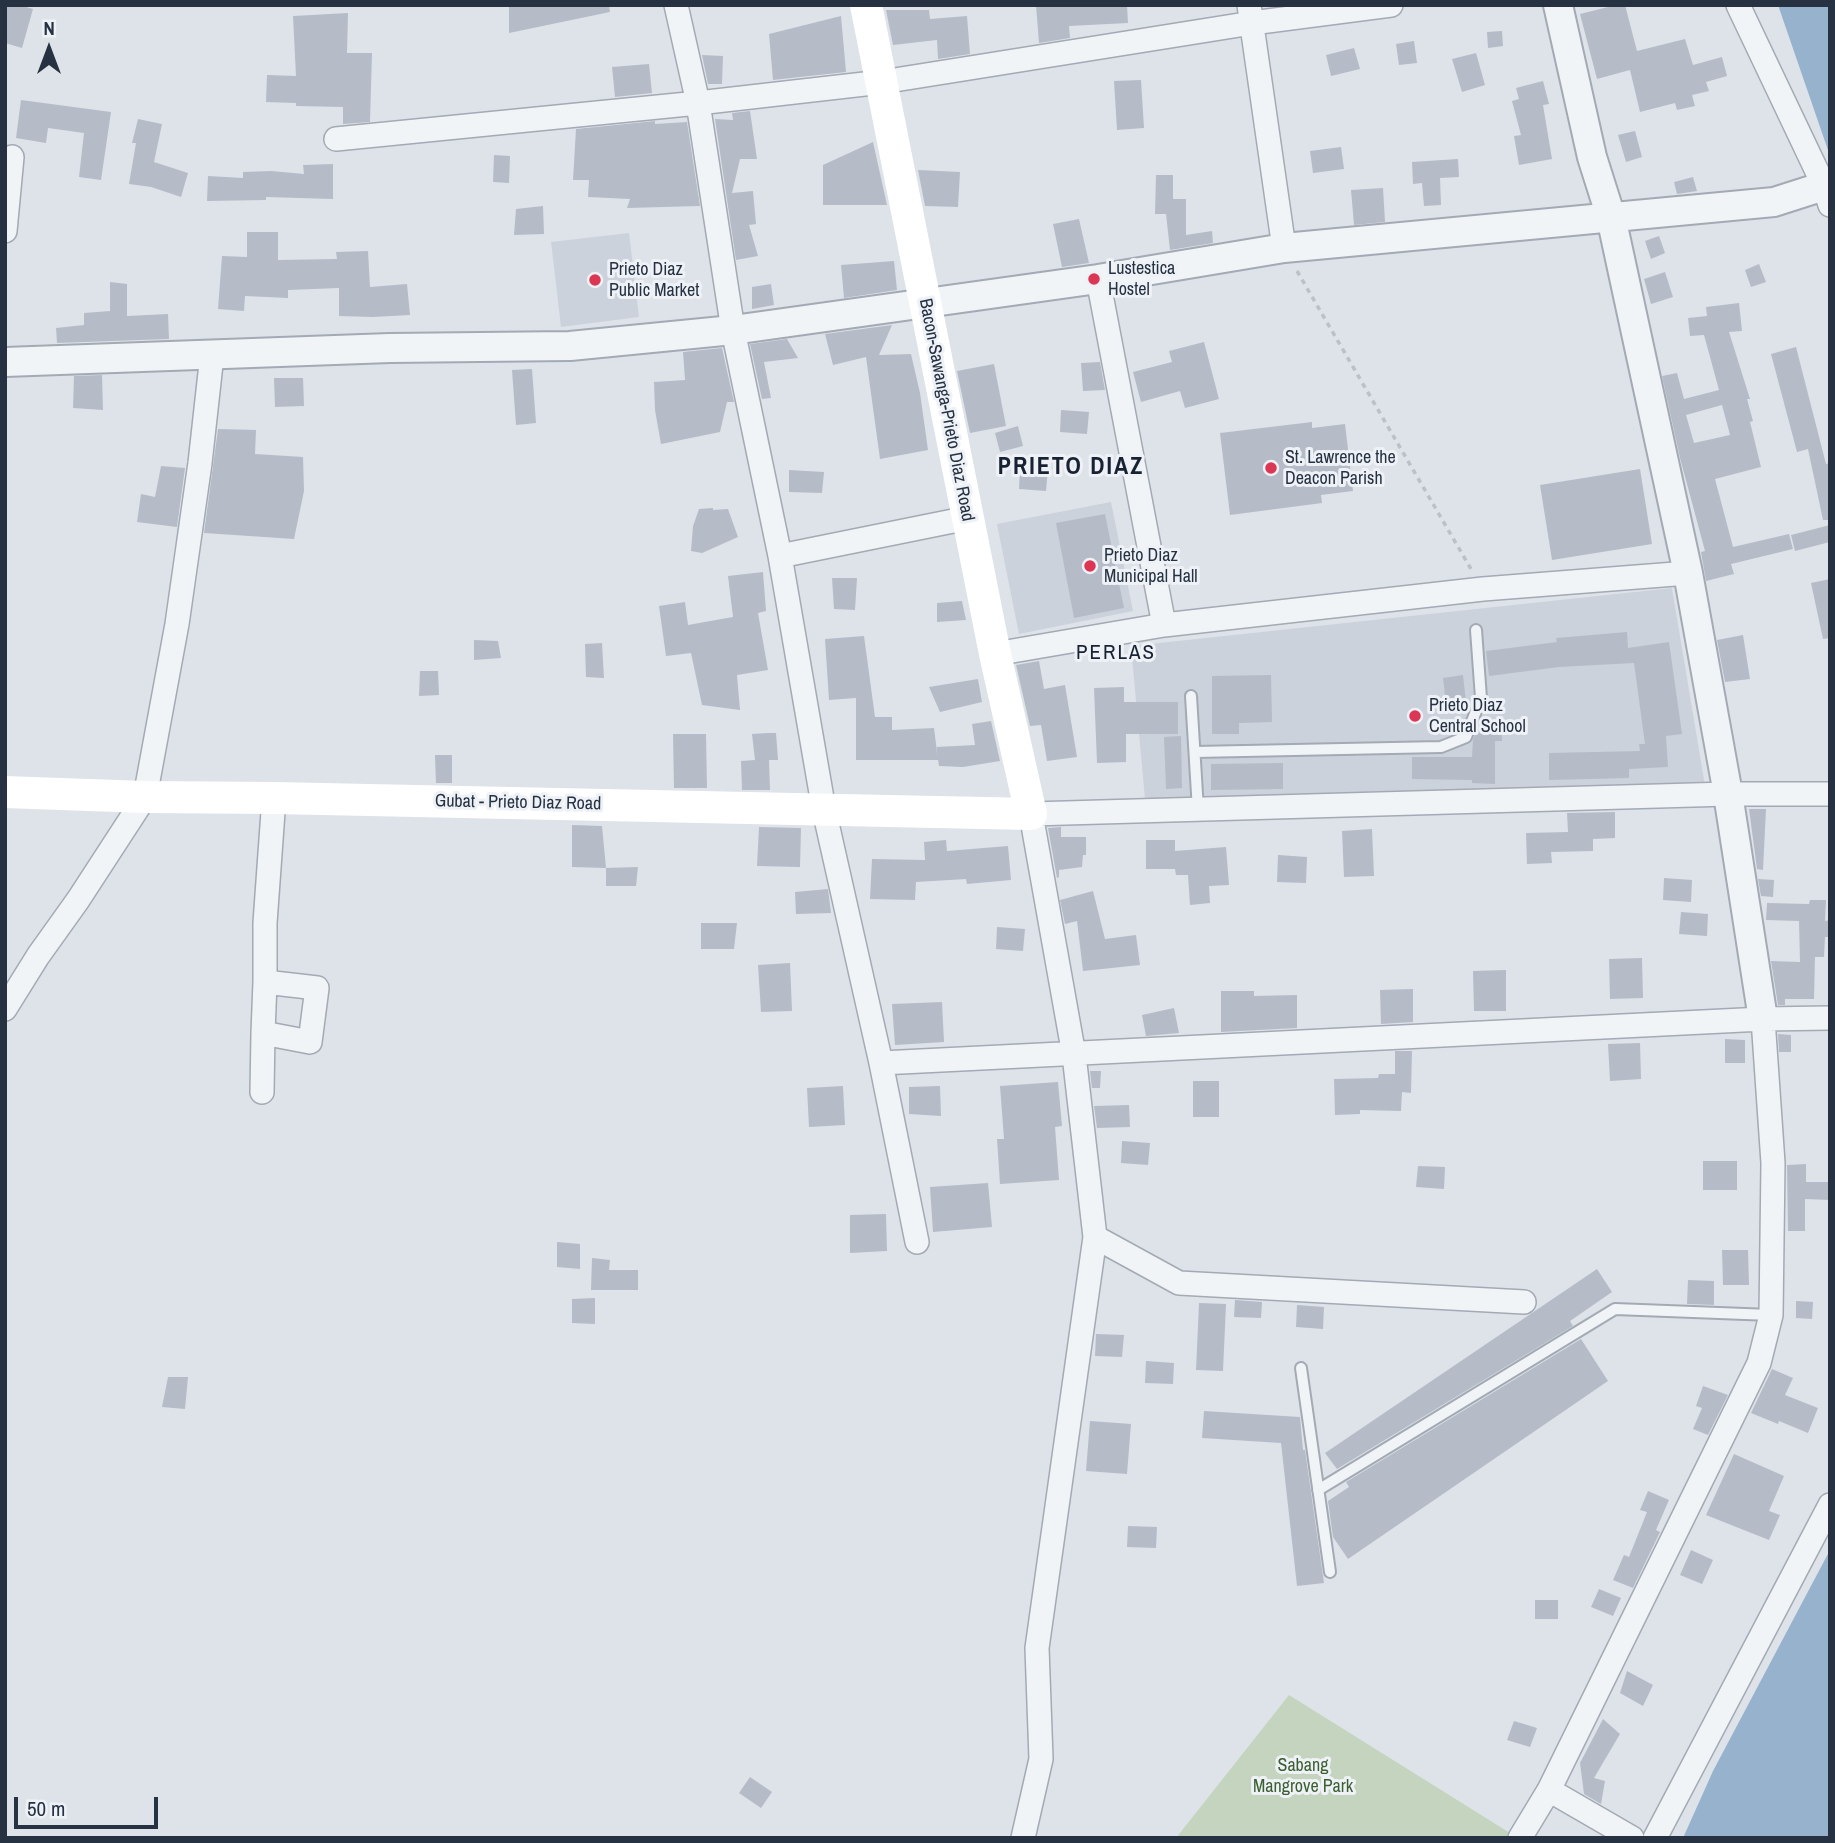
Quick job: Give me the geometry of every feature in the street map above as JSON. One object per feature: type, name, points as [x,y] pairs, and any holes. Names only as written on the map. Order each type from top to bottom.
[{"type":"main road","name":"Bacon-Sawanga-Prieto Diaz Road","points":[[866,5],[995,654],[1031,814]]},
{"type":"main road","name":"Gubat - Prieto Diaz Road","points":[[5,792],[1031,814]]},
{"type":"street","points":[[676,5],[698,103],[733,330],[780,556],[824,810],[881,1063],[917,1242]]},
{"type":"street","points":[[336,139],[882,82],[1251,14],[1391,5]]},
{"type":"street","points":[[1520,1838],[1549,1790],[1759,1363],[1771,1315],[1773,1163],[1763,1019],[1728,794],[1688,573],[1611,217],[1592,157],[1558,5]]},
{"type":"street","points":[[5,362],[390,348],[570,346],[733,330],[1098,279],[1284,248],[1827,195],[1738,5]]},
{"type":"street","points":[[1251,14],[1284,248]]},
{"type":"street","points":[[5,231],[12,158]]},
{"type":"street","points":[[1098,279],[1164,625]]},
{"type":"street","points":[[5,1009],[145,797],[177,624],[212,355]]},
{"type":"street","points":[[780,556],[968,518]]},
{"type":"street","points":[[995,654],[1164,625],[1483,589],[1688,573]]},
{"type":"street","points":[[1023,1838],[1041,1759],[1037,1648],[1095,1237],[1074,1055],[1031,814],[1728,794],[1830,794]]},
{"type":"street","points":[[262,1091],[264,923],[274,798]]},
{"type":"street","points":[[263,1033],[310,1042],[317,988],[265,982]]},
{"type":"street","points":[[881,1063],[1763,1019],[1830,1018]]},
{"type":"street","points":[[1095,1237],[1179,1283],[1524,1302]]},
{"type":"street","points":[[1655,1838],[1830,1505]]},
{"type":"street","points":[[1549,1790],[1632,1838]]},
{"type":"lane","points":[[1195,752],[1441,747],[1466,737],[1481,698],[1476,630]]},
{"type":"lane","points":[[1191,696],[1198,810]]},
{"type":"lane","points":[[1318,1490],[1615,1309],[1771,1315]]},
{"type":"lane","points":[[1301,1368],[1330,1572]]},
{"type":"path","points":[[1284,248],[1483,589]]},
{"type":"shaded area","name":"Prieto Diaz Public Market","points":[[629,233],[639,317],[561,327],[551,242]]},
{"type":"shaded area","points":[[1111,502],[1133,611],[1019,634],[997,524]]},
{"type":"shaded area","name":"Prieto Diaz Central School","points":[[1672,588],[1705,786],[1145,799],[1131,646]]},
{"type":"green space","name":"Sabang Mangrove Park","points":[[1289,1695],[1518,1838],[1176,1838]]},
{"type":"water","points":[[1778,5],[1830,5],[1830,156]]},
{"type":"water","points":[[1830,1550],[1830,1838],[1683,1838],[1713,1771]]},
{"type":"building","points":[[5,5],[33,9],[22,48],[5,43]]},
{"type":"building","points":[[509,5],[609,5],[610,12],[509,33]]},
{"type":"building","points":[[1036,5],[1127,5],[1128,23],[1069,26],[1070,38],[1039,43]]},
{"type":"building","points":[[1625,5],[1637,51],[1685,39],[1693,65],[1722,57],[1727,76],[1706,82],[1709,91],[1692,95],[1695,106],[1677,110],[1675,103],[1640,112],[1630,70],[1597,79],[1580,14]]},
{"type":"building","points":[[886,10],[929,10],[930,19],[967,16],[970,54],[938,59],[937,40],[893,45]]},
{"type":"building","points":[[348,13],[347,53],[372,53],[370,122],[343,124],[343,107],[266,102],[267,75],[296,76],[293,16]]},
{"type":"building","points":[[841,16],[846,72],[773,80],[769,34]]},
{"type":"building","points":[[1502,31],[1503,46],[1488,48],[1487,32]]},
{"type":"building","points":[[1414,41],[1417,63],[1399,65],[1396,44]]},
{"type":"building","points":[[1354,48],[1360,69],[1331,76],[1326,55]]},
{"type":"building","points":[[1476,53],[1485,85],[1462,92],[1452,59]]},
{"type":"building","points":[[702,55],[723,56],[722,84],[708,84]]},
{"type":"building","points":[[649,64],[652,93],[615,97],[612,67]]},
{"type":"building","points":[[1141,80],[1144,128],[1117,130],[1114,81]]},
{"type":"building","points":[[1543,81],[1549,104],[1543,105],[1552,159],[1519,165],[1514,136],[1521,135],[1512,101],[1519,99],[1516,88]]},
{"type":"building","points":[[21,100],[111,112],[101,180],[79,177],[84,133],[48,128],[46,143],[16,138]]},
{"type":"building","points":[[750,111],[757,159],[740,159],[732,193],[753,191],[756,224],[749,225],[758,256],[736,260],[715,119],[733,120],[732,113]]},
{"type":"building","points":[[138,119],[162,124],[154,162],[188,173],[181,197],[151,187],[129,184],[136,143],[132,143]]},
{"type":"building","points":[[655,121],[655,124],[687,122],[700,206],[627,208],[630,199],[588,197],[589,180],[573,180],[576,129]]},
{"type":"building","points":[[1635,131],[1642,157],[1626,162],[1618,135]]},
{"type":"building","points":[[873,142],[887,205],[823,205],[823,165]]},
{"type":"building","points":[[1341,147],[1344,169],[1313,173],[1310,151]]},
{"type":"building","points":[[494,155],[510,156],[509,183],[493,182]]},
{"type":"building","points":[[1458,159],[1459,177],[1440,178],[1441,205],[1424,206],[1422,183],[1413,184],[1412,162]]},
{"type":"building","points":[[333,164],[333,199],[266,197],[266,200],[207,201],[208,176],[243,178],[243,172],[271,171],[304,174],[303,165]]},
{"type":"building","points":[[918,170],[960,172],[958,207],[925,206]]},
{"type":"building","points":[[1156,175],[1173,175],[1173,199],[1186,199],[1186,235],[1212,231],[1213,243],[1170,250],[1166,214],[1155,214]]},
{"type":"building","points":[[1693,177],[1697,191],[1677,194],[1674,182]]},
{"type":"building","points":[[1383,188],[1385,222],[1354,225],[1351,190]]},
{"type":"building","points":[[543,206],[544,234],[514,235],[516,209]]},
{"type":"building","points":[[1079,219],[1089,263],[1062,267],[1053,224]]},
{"type":"building","points":[[247,232],[278,232],[278,260],[337,259],[336,252],[368,251],[370,287],[407,284],[410,315],[339,316],[339,288],[288,290],[288,298],[245,296],[244,311],[218,309],[222,256],[247,257]]},
{"type":"building","points":[[1659,236],[1665,253],[1651,259],[1645,241]]},
{"type":"building","points":[[894,261],[897,290],[844,298],[841,265]]},
{"type":"building","points":[[1759,264],[1766,282],[1751,287],[1745,270]]},
{"type":"building","points":[[1665,272],[1673,297],[1651,304],[1644,279]]},
{"type":"building","points":[[110,282],[127,284],[127,316],[168,314],[169,339],[57,343],[56,328],[84,325],[84,313],[110,311]]},
{"type":"building","points":[[771,284],[774,305],[752,309],[752,287]]},
{"type":"building","points":[[1739,303],[1742,331],[1729,332],[1750,399],[1747,399],[1753,421],[1750,422],[1761,467],[1715,479],[1733,547],[1789,534],[1793,549],[1731,564],[1734,574],[1706,581],[1701,552],[1705,551],[1662,376],[1677,373],[1684,399],[1719,390],[1704,335],[1690,336],[1688,318],[1707,316],[1706,307]],"holes":[[[1722,405],[1730,435],[1694,443],[1686,415]]]},
{"type":"building","points":[[892,325],[879,355],[911,354],[928,450],[880,459],[866,357],[833,365],[825,334]]},
{"type":"building","points":[[787,339],[798,358],[764,362],[771,398],[762,399],[750,344]]},
{"type":"building","points":[[1204,342],[1219,399],[1185,408],[1180,391],[1141,402],[1133,372],[1172,362],[1169,351]]},
{"type":"building","points":[[1796,347],[1826,464],[1830,463],[1830,520],[1823,520],[1808,449],[1797,452],[1771,354]]},
{"type":"building","points":[[722,348],[734,402],[727,402],[720,432],[661,444],[655,410],[654,382],[685,380],[683,352]]},
{"type":"building","points":[[1100,362],[1105,390],[1083,391],[1081,363]]},
{"type":"building","points":[[994,364],[1006,426],[970,433],[957,371]]},
{"type":"building","points":[[532,369],[536,423],[516,425],[512,370]]},
{"type":"building","points":[[102,375],[103,410],[73,408],[74,376]]},
{"type":"building","points":[[274,378],[303,378],[304,406],[275,407]]},
{"type":"building","points":[[1061,410],[1089,412],[1087,434],[1060,432]]},
{"type":"building","name":"St. Lawrence the Deacon Parish","points":[[1312,422],[1312,428],[1345,424],[1353,491],[1321,495],[1322,503],[1230,515],[1220,433]]},
{"type":"building","points":[[1018,426],[1023,446],[1000,452],[995,433]]},
{"type":"building","points":[[218,429],[256,430],[255,454],[303,457],[304,491],[294,539],[204,533]]},
{"type":"building","points":[[161,466],[185,468],[177,527],[137,522],[141,494],[155,497]]},
{"type":"building","points":[[1020,468],[1048,469],[1046,491],[1019,489]]},
{"type":"building","points":[[1640,469],[1652,544],[1552,560],[1540,485]]},
{"type":"building","points":[[789,470],[824,472],[822,493],[789,492]]},
{"type":"building","points":[[699,509],[728,509],[738,537],[702,553],[691,551],[693,526]]},
{"type":"building","name":"Prieto Diaz Municipal Hall","points":[[1105,514],[1124,608],[1074,618],[1056,523]]},
{"type":"building","points":[[1830,525],[1830,542],[1795,551],[1791,535]]},
{"type":"building","points":[[763,572],[766,611],[758,613],[768,670],[737,675],[740,710],[702,705],[691,653],[666,656],[659,606],[685,602],[688,625],[733,617],[728,576]]},
{"type":"building","points":[[832,578],[857,578],[855,610],[834,609]]},
{"type":"building","points":[[1830,579],[1830,638],[1823,639],[1811,583]]},
{"type":"building","points":[[962,601],[966,620],[937,622],[937,603]]},
{"type":"building","points":[[1627,632],[1628,648],[1669,642],[1682,734],[1666,736],[1668,767],[1629,769],[1629,778],[1549,780],[1549,753],[1640,751],[1639,744],[1645,744],[1634,663],[1559,667],[1489,676],[1486,651],[1557,642],[1556,638]]},
{"type":"building","points":[[1743,635],[1750,679],[1725,682],[1717,640]]},
{"type":"building","points":[[864,636],[875,717],[892,717],[892,730],[934,728],[938,760],[856,760],[856,698],[829,700],[825,639]]},
{"type":"building","points":[[474,640],[498,641],[501,658],[474,660]]},
{"type":"building","points":[[602,643],[604,678],[586,677],[585,644]]},
{"type":"building","points":[[1039,661],[1044,689],[1065,685],[1077,757],[1047,761],[1041,725],[1030,726],[1016,665]]},
{"type":"building","points":[[420,671],[438,671],[439,695],[419,696]]},
{"type":"building","points":[[1271,675],[1272,722],[1239,723],[1239,734],[1212,734],[1212,676]]},
{"type":"building","points":[[1463,675],[1467,711],[1447,714],[1443,678]]},
{"type":"building","points":[[978,679],[982,702],[940,712],[929,687]]},
{"type":"building","points":[[1124,687],[1124,702],[1178,702],[1178,734],[1126,734],[1126,762],[1097,763],[1094,688]]},
{"type":"building","points":[[1481,720],[1501,720],[1502,741],[1495,741],[1495,784],[1472,783],[1472,780],[1412,779],[1412,757],[1472,757],[1473,740]]},
{"type":"building","points":[[991,721],[1000,761],[963,767],[939,766],[936,747],[975,745],[972,724]]},
{"type":"building","points":[[776,733],[778,760],[769,760],[770,790],[742,790],[741,761],[755,760],[752,734]]},
{"type":"building","points":[[673,734],[706,734],[707,788],[674,788]]},
{"type":"building","points":[[1181,736],[1182,788],[1166,789],[1164,737]]},
{"type":"building","points":[[435,755],[452,755],[452,783],[436,783]]},
{"type":"building","points":[[1283,763],[1283,789],[1211,790],[1211,764]]},
{"type":"building","points":[[1749,809],[1766,809],[1763,870],[1757,869]]},
{"type":"building","points":[[1615,812],[1615,838],[1593,839],[1593,851],[1551,852],[1552,863],[1527,864],[1526,833],[1568,832],[1567,813]]},
{"type":"building","points":[[572,825],[602,826],[606,868],[572,867]]},
{"type":"building","points":[[759,827],[801,828],[800,867],[757,866]]},
{"type":"building","points":[[1061,827],[1061,837],[1086,837],[1086,855],[1083,855],[1082,867],[1059,870],[1057,878],[1048,828]]},
{"type":"building","points":[[1372,829],[1374,876],[1344,877],[1342,831]]},
{"type":"building","points":[[946,840],[947,851],[1008,846],[1011,880],[967,884],[966,879],[916,882],[915,900],[870,899],[872,859],[925,860],[924,842]]},
{"type":"building","points":[[1146,840],[1175,840],[1175,851],[1226,847],[1229,885],[1209,886],[1210,903],[1190,905],[1188,875],[1176,875],[1175,869],[1146,869]]},
{"type":"building","points":[[1278,855],[1307,857],[1306,883],[1277,882]]},
{"type":"building","points":[[638,867],[636,886],[606,886],[606,868]]},
{"type":"building","points":[[1664,878],[1692,880],[1691,902],[1663,900]]},
{"type":"building","points":[[1758,879],[1774,880],[1773,897],[1761,896]]},
{"type":"building","points":[[828,889],[831,913],[796,914],[795,892]]},
{"type":"building","points":[[1093,891],[1105,939],[1136,935],[1140,965],[1083,971],[1077,921],[1065,924],[1060,900]]},
{"type":"building","points":[[1810,900],[1826,900],[1825,921],[1830,920],[1830,937],[1825,937],[1824,957],[1815,957],[1814,999],[1785,999],[1785,1005],[1778,1005],[1771,961],[1800,962],[1799,921],[1766,920],[1767,903],[1809,904]]},
{"type":"building","points":[[1681,912],[1708,914],[1707,936],[1679,934]]},
{"type":"building","points":[[701,923],[737,923],[734,949],[701,949]]},
{"type":"building","points":[[997,927],[1025,929],[1023,951],[996,949]]},
{"type":"building","points":[[1642,958],[1643,998],[1610,999],[1609,959]]},
{"type":"building","points":[[790,963],[792,1011],[761,1012],[758,965]]},
{"type":"building","points":[[1506,970],[1506,1011],[1474,1011],[1473,971]]},
{"type":"building","points":[[1413,989],[1413,1022],[1381,1024],[1380,990]]},
{"type":"building","points":[[1221,991],[1254,991],[1254,996],[1297,995],[1297,1028],[1221,1032]]},
{"type":"building","points":[[942,1002],[944,1042],[895,1045],[892,1004]]},
{"type":"building","points":[[1174,1008],[1179,1033],[1146,1036],[1142,1015]]},
{"type":"building","points":[[1778,1034],[1791,1035],[1791,1052],[1779,1052]]},
{"type":"building","points":[[1725,1039],[1745,1040],[1745,1063],[1725,1063]]},
{"type":"building","points":[[1640,1043],[1641,1079],[1610,1081],[1608,1044]]},
{"type":"building","points":[[1395,1051],[1412,1051],[1411,1093],[1402,1092],[1401,1111],[1360,1110],[1360,1114],[1335,1115],[1334,1079],[1378,1078],[1379,1074],[1395,1074]]},
{"type":"building","points":[[1090,1071],[1101,1071],[1100,1088],[1092,1088]]},
{"type":"building","points":[[1193,1081],[1219,1081],[1219,1117],[1193,1117]]},
{"type":"building","points":[[1058,1082],[1062,1126],[1055,1127],[1059,1180],[1000,1184],[997,1139],[1004,1139],[1000,1086]]},
{"type":"building","points":[[843,1086],[845,1125],[809,1127],[807,1088]]},
{"type":"building","points":[[940,1086],[941,1116],[909,1114],[909,1087]]},
{"type":"building","points":[[1129,1105],[1130,1127],[1097,1128],[1094,1106]]},
{"type":"building","points":[[1122,1141],[1150,1143],[1148,1165],[1121,1163]]},
{"type":"building","points":[[1703,1161],[1737,1161],[1737,1190],[1703,1190]]},
{"type":"building","points":[[1806,1164],[1806,1182],[1830,1182],[1830,1200],[1805,1199],[1805,1231],[1788,1231],[1787,1165]]},
{"type":"building","points":[[1418,1166],[1445,1167],[1444,1189],[1416,1187]]},
{"type":"building","points":[[988,1183],[992,1227],[933,1232],[930,1187]]},
{"type":"building","points":[[886,1214],[887,1251],[850,1253],[850,1215]]},
{"type":"building","points":[[557,1242],[580,1244],[580,1269],[557,1267]]},
{"type":"building","points":[[1722,1250],[1748,1250],[1749,1285],[1723,1285]]},
{"type":"building","points":[[592,1258],[610,1260],[609,1270],[638,1270],[638,1290],[591,1290]]},
{"type":"building","points":[[1597,1269],[1612,1292],[1570,1321],[1573,1326],[1337,1469],[1325,1453]]},
{"type":"building","points":[[1688,1280],[1714,1281],[1714,1305],[1687,1304]]},
{"type":"building","points":[[595,1298],[595,1324],[572,1323],[572,1299]]},
{"type":"building","points":[[1235,1300],[1262,1302],[1261,1318],[1234,1317]]},
{"type":"building","points":[[1796,1301],[1813,1302],[1812,1319],[1796,1318]]},
{"type":"building","points":[[1199,1303],[1226,1304],[1223,1371],[1196,1370]]},
{"type":"building","points":[[1297,1305],[1324,1307],[1323,1329],[1296,1327]]},
{"type":"building","points":[[1096,1334],[1124,1335],[1122,1357],[1095,1356]]},
{"type":"building","points":[[1581,1339],[1608,1381],[1348,1559],[1333,1537],[1328,1501],[1349,1487],[1346,1482]]},
{"type":"building","points":[[1146,1361],[1174,1363],[1173,1384],[1145,1383]]},
{"type":"building","points":[[1772,1369],[1793,1378],[1785,1395],[1818,1408],[1808,1433],[1751,1413]]},
{"type":"building","points":[[168,1377],[188,1377],[185,1409],[162,1407]]},
{"type":"building","points":[[1703,1386],[1728,1395],[1708,1435],[1693,1429],[1702,1408],[1696,1406]]},
{"type":"building","points":[[1204,1411],[1300,1417],[1324,1583],[1297,1586],[1281,1443],[1202,1438]]},
{"type":"building","points":[[1090,1421],[1131,1424],[1127,1474],[1086,1471]]},
{"type":"building","points":[[1734,1454],[1784,1476],[1769,1511],[1780,1515],[1769,1540],[1706,1515]]},
{"type":"building","points":[[1648,1491],[1669,1500],[1656,1530],[1660,1532],[1633,1588],[1613,1580],[1624,1555],[1629,1557],[1647,1512],[1640,1510]]},
{"type":"building","points":[[1128,1526],[1157,1527],[1156,1548],[1127,1547]]},
{"type":"building","points":[[1691,1550],[1713,1560],[1702,1584],[1680,1575]]},
{"type":"building","points":[[1599,1589],[1621,1598],[1613,1616],[1591,1607]]},
{"type":"building","points":[[1535,1600],[1558,1600],[1558,1619],[1535,1619]]},
{"type":"building","points":[[1627,1671],[1653,1685],[1643,1706],[1620,1693]]},
{"type":"building","points":[[1603,1719],[1620,1734],[1594,1778],[1605,1781],[1601,1804],[1584,1794],[1580,1763]]},
{"type":"building","points":[[1514,1721],[1537,1728],[1530,1747],[1507,1740]]},
{"type":"building","points":[[750,1777],[772,1792],[761,1808],[739,1793]]},
{"type":"place","name":"Lustestica Hostel","points":[[1094,279]]},
{"type":"place","name":"Prieto Diaz Public Market","points":[[595,280]]},
{"type":"place","name":"St. Lawrence the Deacon Parish","points":[[1271,468]]},
{"type":"place","name":"Prieto Diaz Municipal Hall","points":[[1090,566]]},
{"type":"place","name":"Prieto Diaz Central School","points":[[1415,716]]},
{"type":"district","name":"PRIETO DIAZ","points":[[1071,468]]},
{"type":"district","name":"PERLAS","points":[[1116,653]]}]
